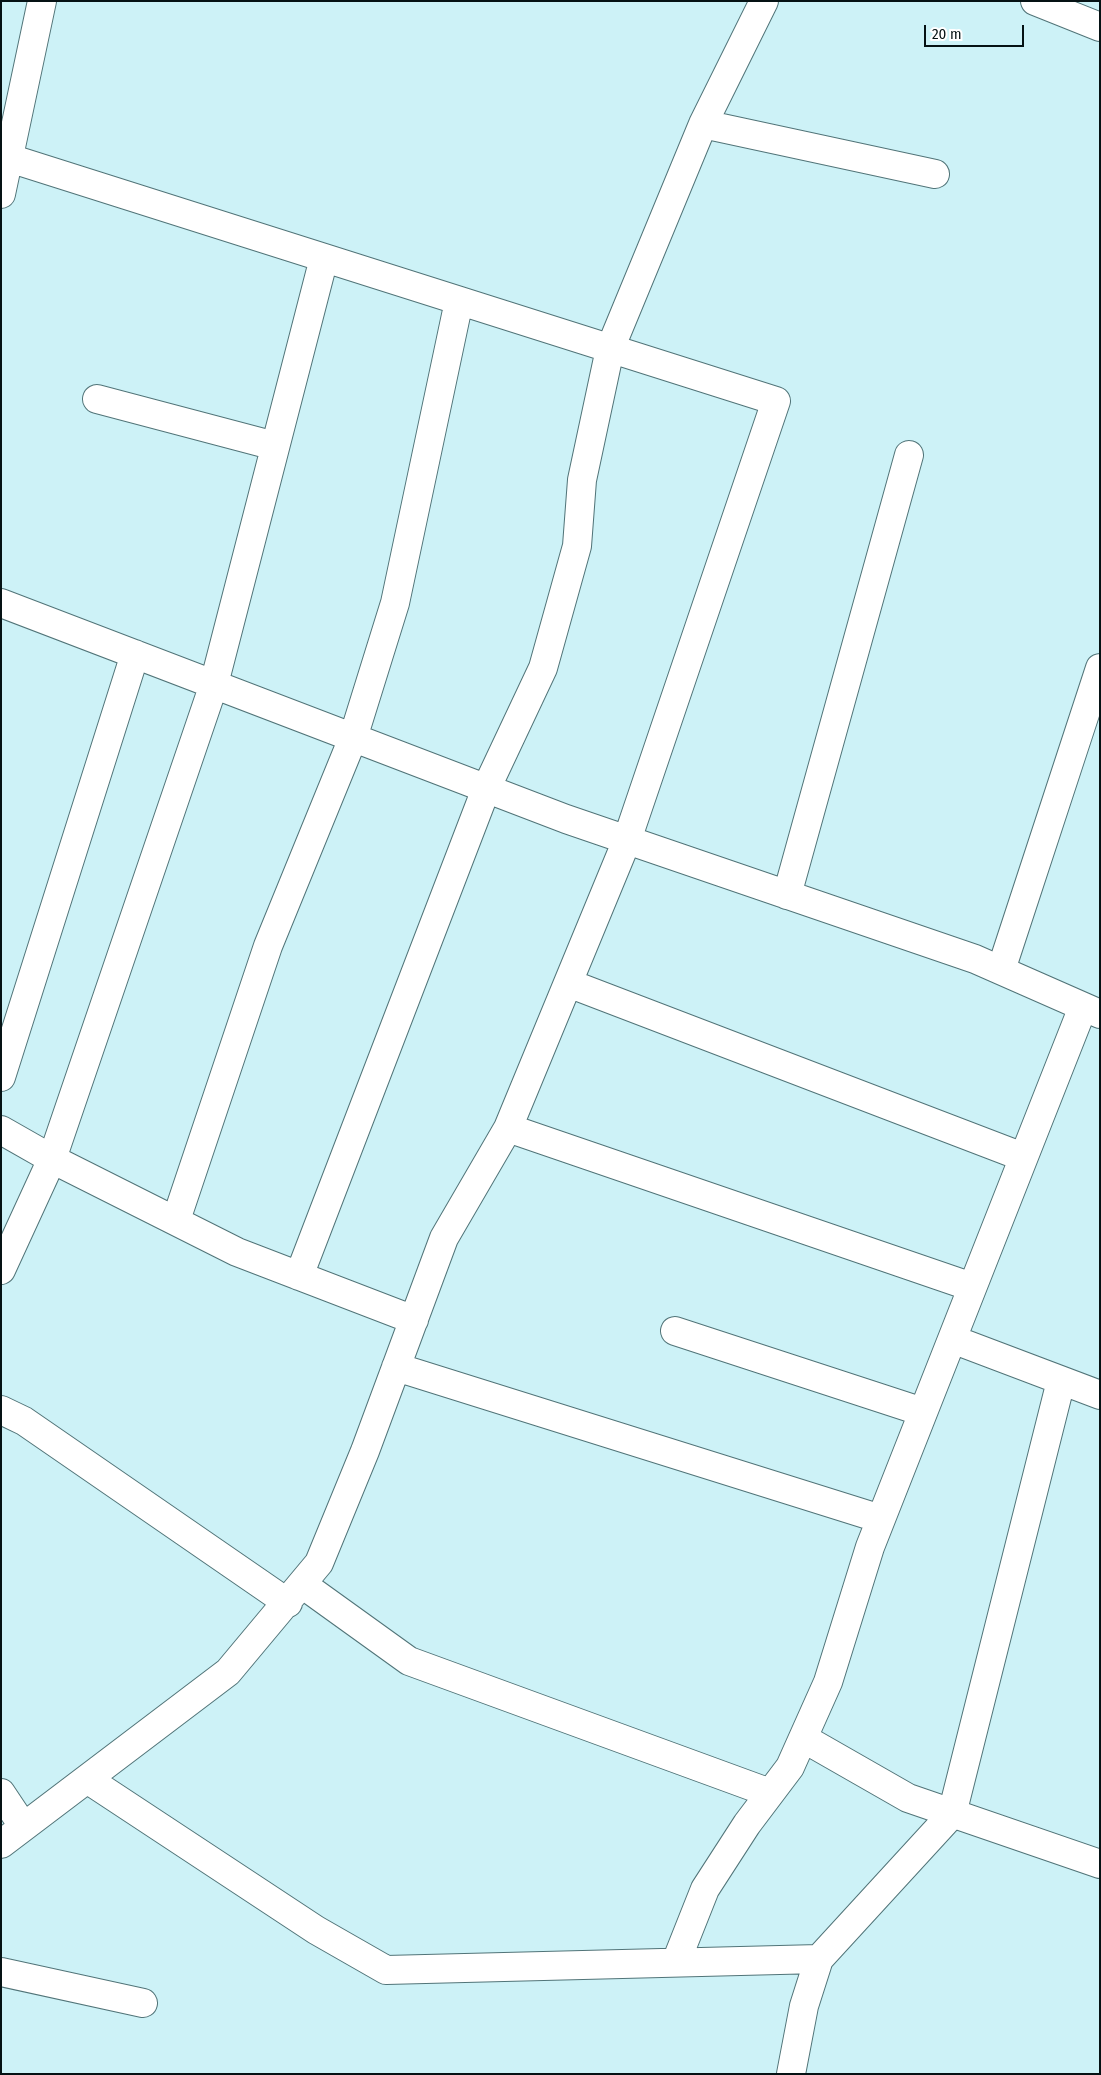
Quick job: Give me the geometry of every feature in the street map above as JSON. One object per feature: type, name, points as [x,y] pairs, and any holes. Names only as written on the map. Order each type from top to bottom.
[{"type":"street","points":[[1,194],[6,146],[42,1]]},
{"type":"street","points":[[299,1276],[486,789],[544,668],[577,546],[582,480],[610,349],[703,124],[764,1]]},
{"type":"street","points":[[1035,1],[1100,27]]},
{"type":"street","points":[[703,124],[935,174]]},
{"type":"street","points":[[1,1844],[228,1672],[319,1563],[365,1452],[444,1238],[508,1128],[627,840],[776,401],[324,258],[6,146]]},
{"type":"street","points":[[1,1270],[52,1159],[214,684],[324,258]]},
{"type":"street","points":[[176,1220],[268,946],[353,738],[395,603],[459,301]]},
{"type":"street","points":[[97,399],[276,446]]},
{"type":"street","points":[[787,895],[909,455]]},
{"type":"street","points":[[1,603],[486,789],[627,840],[975,959],[1091,1011],[1023,1157],[870,1547],[828,1682],[790,1767],[747,1824],[705,1889],[676,1962]]},
{"type":"street","points":[[1,1077],[135,654]]},
{"type":"street","points":[[1001,970],[1100,668]]},
{"type":"street","points":[[568,983],[1023,1157]]},
{"type":"street","points":[[508,1128],[972,1287]]},
{"type":"street","points":[[1,1130],[52,1159],[237,1252],[414,1320]]},
{"type":"street","points":[[675,1331],[923,1412]]},
{"type":"street","points":[[952,1339],[1100,1395]]},
{"type":"street","points":[[396,1367],[881,1519]]},
{"type":"street","points":[[791,2074],[804,2006],[819,1959],[952,1814],[1061,1381]]},
{"type":"street","points":[[1,1410],[24,1421],[295,1593],[409,1661],[770,1793]]},
{"type":"street","points":[[803,1738],[908,1798],[1100,1864]]},
{"type":"street","points":[[86,1778],[316,1930],[386,1970],[819,1959]]},
{"type":"street","points":[[1,1793],[23,1826]]},
{"type":"street","points":[[1,1972],[143,2003]]}]
